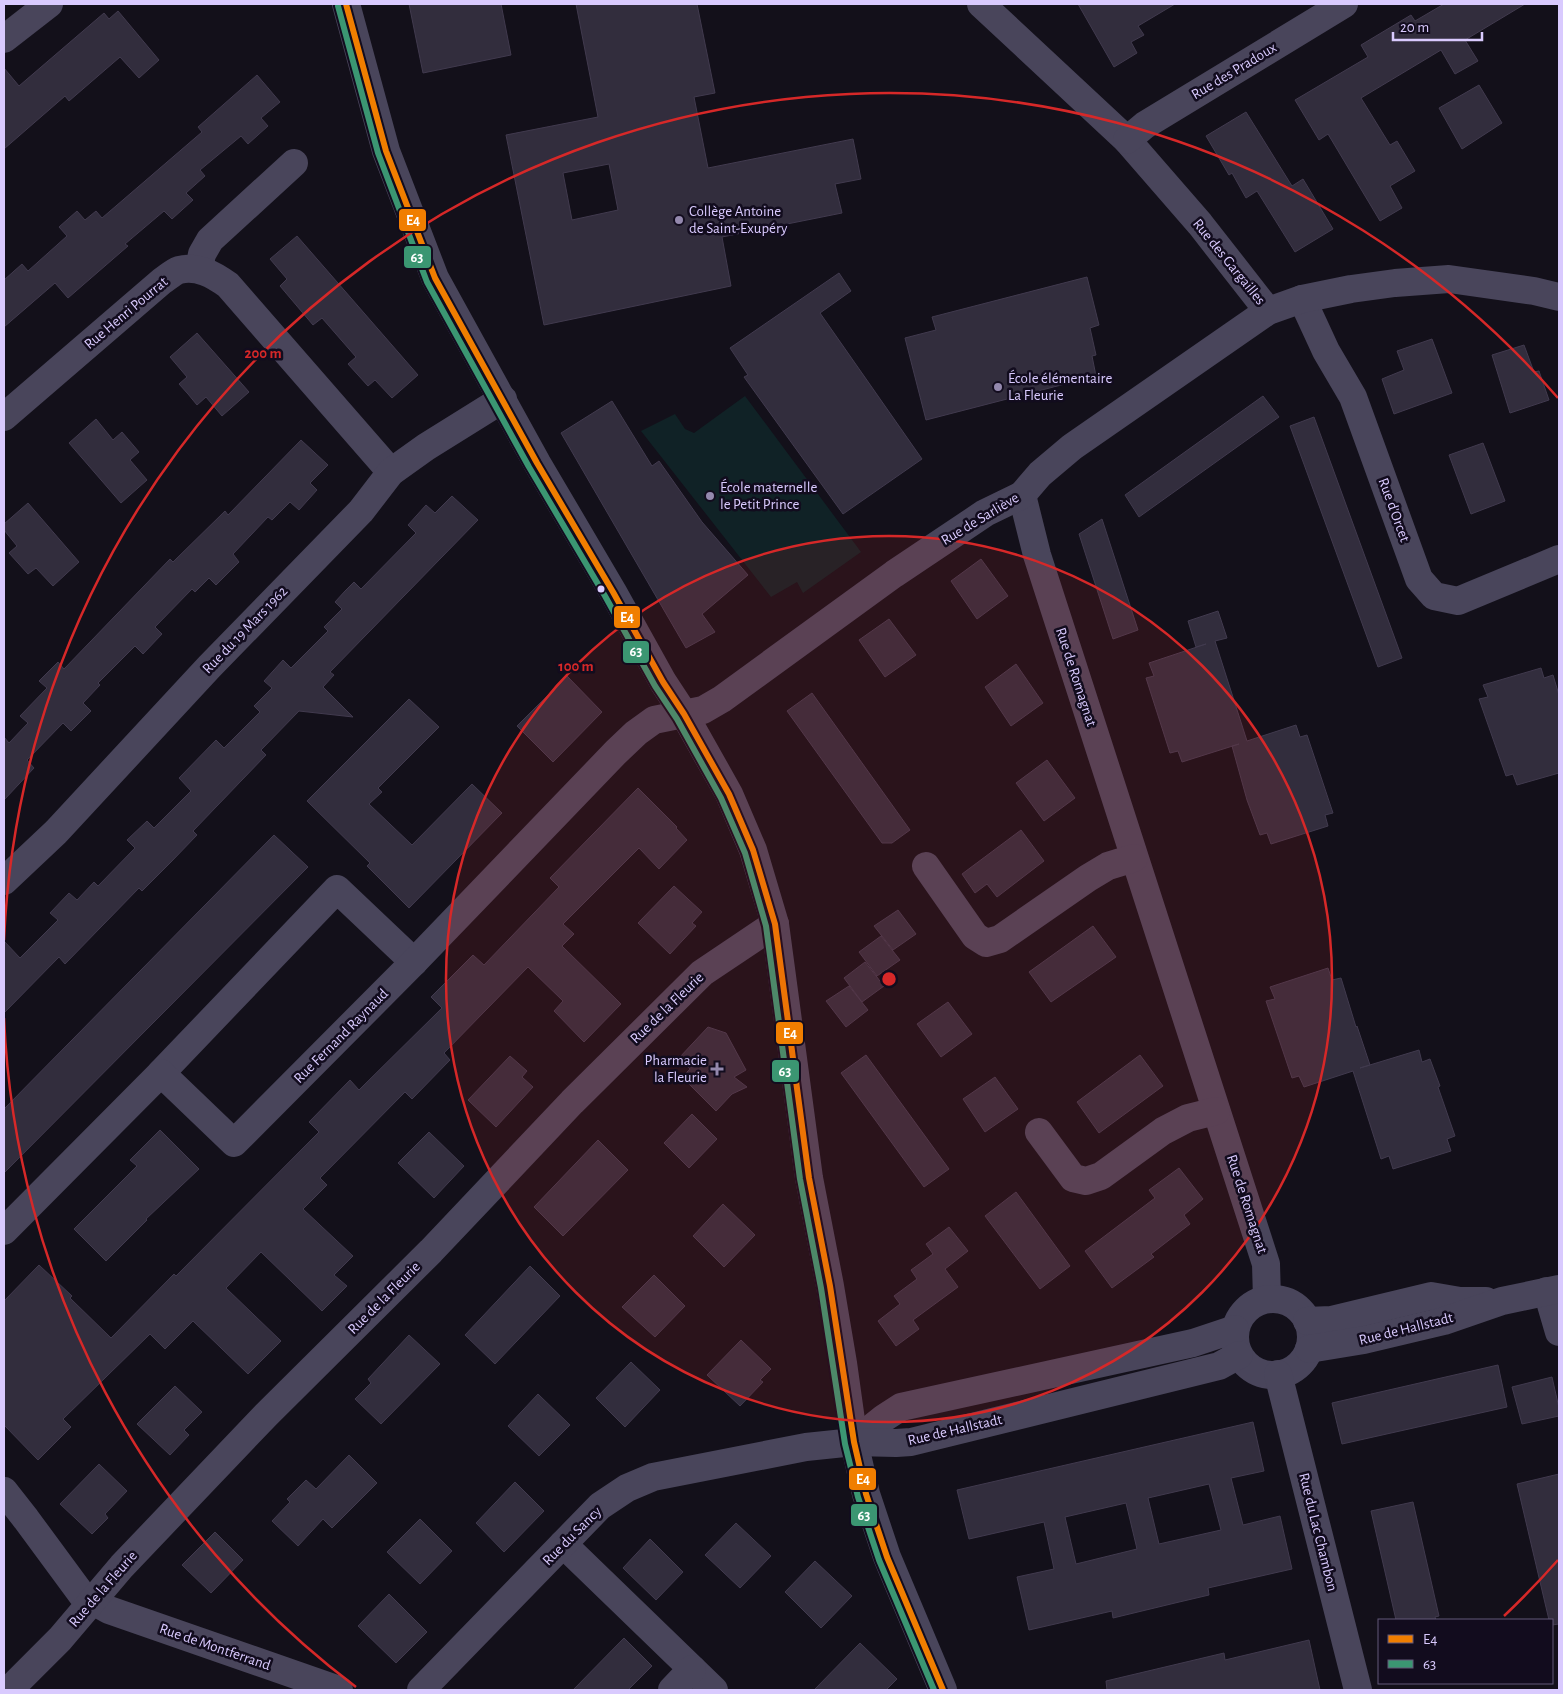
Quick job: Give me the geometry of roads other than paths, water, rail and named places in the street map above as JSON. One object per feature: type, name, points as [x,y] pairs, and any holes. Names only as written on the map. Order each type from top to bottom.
[{"type":"street","points":[[4,39],[49,4]]},
{"type":"street","points":[[346,4],[386,151],[435,278],[537,463],[613,592],[663,682],[684,714],[732,802],[753,850],[775,924],[809,1178],[830,1286],[854,1442],[866,1494],[887,1557],[938,1688]]},
{"type":"street","name":"Rue des Gargailles","points":[[981,4],[1127,140],[1200,224],[1268,311],[1302,299],[1394,283],[1449,279],[1534,291],[1559,297]]},
{"type":"street","name":"Rue des Pradoux","points":[[1127,140],[1145,125],[1344,4]]},
{"type":"street","points":[[294,163],[210,240],[202,254],[198,269],[216,276],[228,285],[391,472]]},
{"type":"street","name":"Rue Henri Pourrat","points":[[4,417],[162,281],[178,270],[198,269]]},
{"type":"street","name":"Rue d'Orcet","points":[[1302,299],[1326,351],[1353,397],[1419,579],[1434,596],[1458,601],[1559,559]]},
{"type":"street","name":"Rue de Sarliève","points":[[684,714],[703,710],[722,699],[902,568],[985,513],[1022,495],[1040,474],[1072,446],[1268,311]]},
{"type":"street","name":"Rue du 19 Mars 1962","points":[[4,881],[56,832],[209,666],[361,512],[391,472],[426,447],[503,399]]},
{"type":"street","name":"Rue de Romagnat","points":[[1022,495],[1037,556],[1266,1264],[1268,1299]]},
{"type":"street","name":"Rue Fernand Raynaud","points":[[161,1073],[234,1143],[414,962],[616,752],[636,733],[654,720],[684,714]]},
{"type":"street","points":[[926,866],[975,936],[986,943],[1000,939],[1108,866],[1134,858]]},
{"type":"street","points":[[4,1231],[161,1073],[337,889],[414,962]]},
{"type":"street","name":"Rue de la Fleurie","points":[[9,1690],[60,1639],[122,1566],[266,1414],[431,1251],[572,1102],[702,973],[775,924]]},
{"type":"street","points":[[1039,1132],[1073,1178],[1086,1181],[1101,1176],[1163,1131],[1188,1118],[1216,1111]]},
{"type":"street","points":[[1553,1290],[1559,1332]]},
{"type":"street","name":"Rue de Hallstadt","points":[[1309,1349],[1364,1340],[1444,1322],[1502,1302],[1553,1290]]},
{"type":"street","name":"Rue de Hallstadt","points":[[1307,1321],[1331,1320],[1430,1296],[1460,1302],[1502,1302]]},
{"type":"street","points":[[1268,1299],[1280,1300],[1291,1304],[1300,1311],[1307,1321],[1310,1335],[1309,1349],[1297,1366],[1288,1372],[1267,1374],[1256,1371],[1246,1364],[1237,1342],[1239,1318],[1246,1309],[1256,1302],[1268,1299]]},
{"type":"street","points":[[854,1442],[901,1407],[1193,1343],[1237,1342]]},
{"type":"street","name":"Rue de Hallstadt","points":[[854,1442],[910,1442],[1219,1366],[1237,1342]]},
{"type":"street","name":"Rue du Lac Chambon","points":[[1278,1374],[1358,1690]]},
{"type":"street","name":"Rue du Sancy","points":[[421,1690],[600,1506],[627,1488],[653,1477],[806,1447],[854,1442]]},
{"type":"street","name":"Rue de Montferrand","points":[[4,1492],[82,1595],[109,1610],[339,1690]]},
{"type":"street","points":[[563,1544],[714,1690]]},
{"type":"street","points":[[672,1690],[692,1669]]},
{"type":"place","name":"Collège Antoine de Saint-Exupéry","points":[[679,220]]},
{"type":"place","name":"École élémentaire La Fleurie","points":[[998,387]]},
{"type":"place","name":"École maternelle le Petit Prince","points":[[710,496]]},
{"type":"place","name":"Pharmacie la Fleurie","points":[[717,1069]]}]
